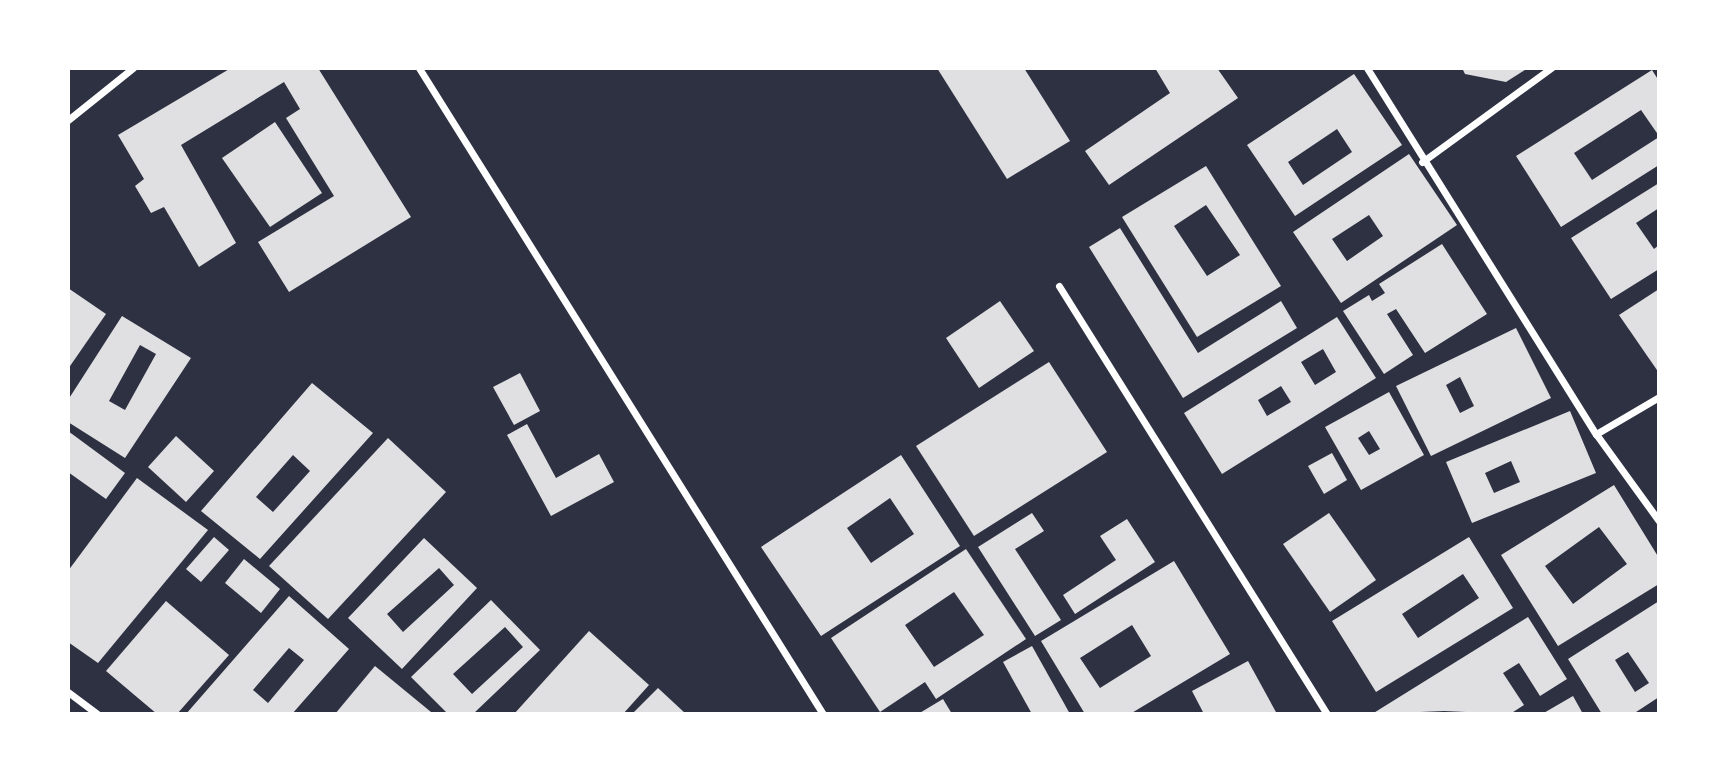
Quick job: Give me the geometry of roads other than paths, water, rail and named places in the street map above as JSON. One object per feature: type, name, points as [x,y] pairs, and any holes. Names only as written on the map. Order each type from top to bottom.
[{"type":"street","points":[[68,120],[133,68]]},
{"type":"street","points":[[419,68],[823,714]]},
{"type":"street","points":[[1367,68],[1422,162],[1596,435],[1659,521]]},
{"type":"street","points":[[1422,162],[1551,68]]},
{"type":"street","points":[[1059,286],[1327,714]]},
{"type":"street","points":[[1596,435],[1659,397]]},
{"type":"street","points":[[68,692],[97,714]]}]
